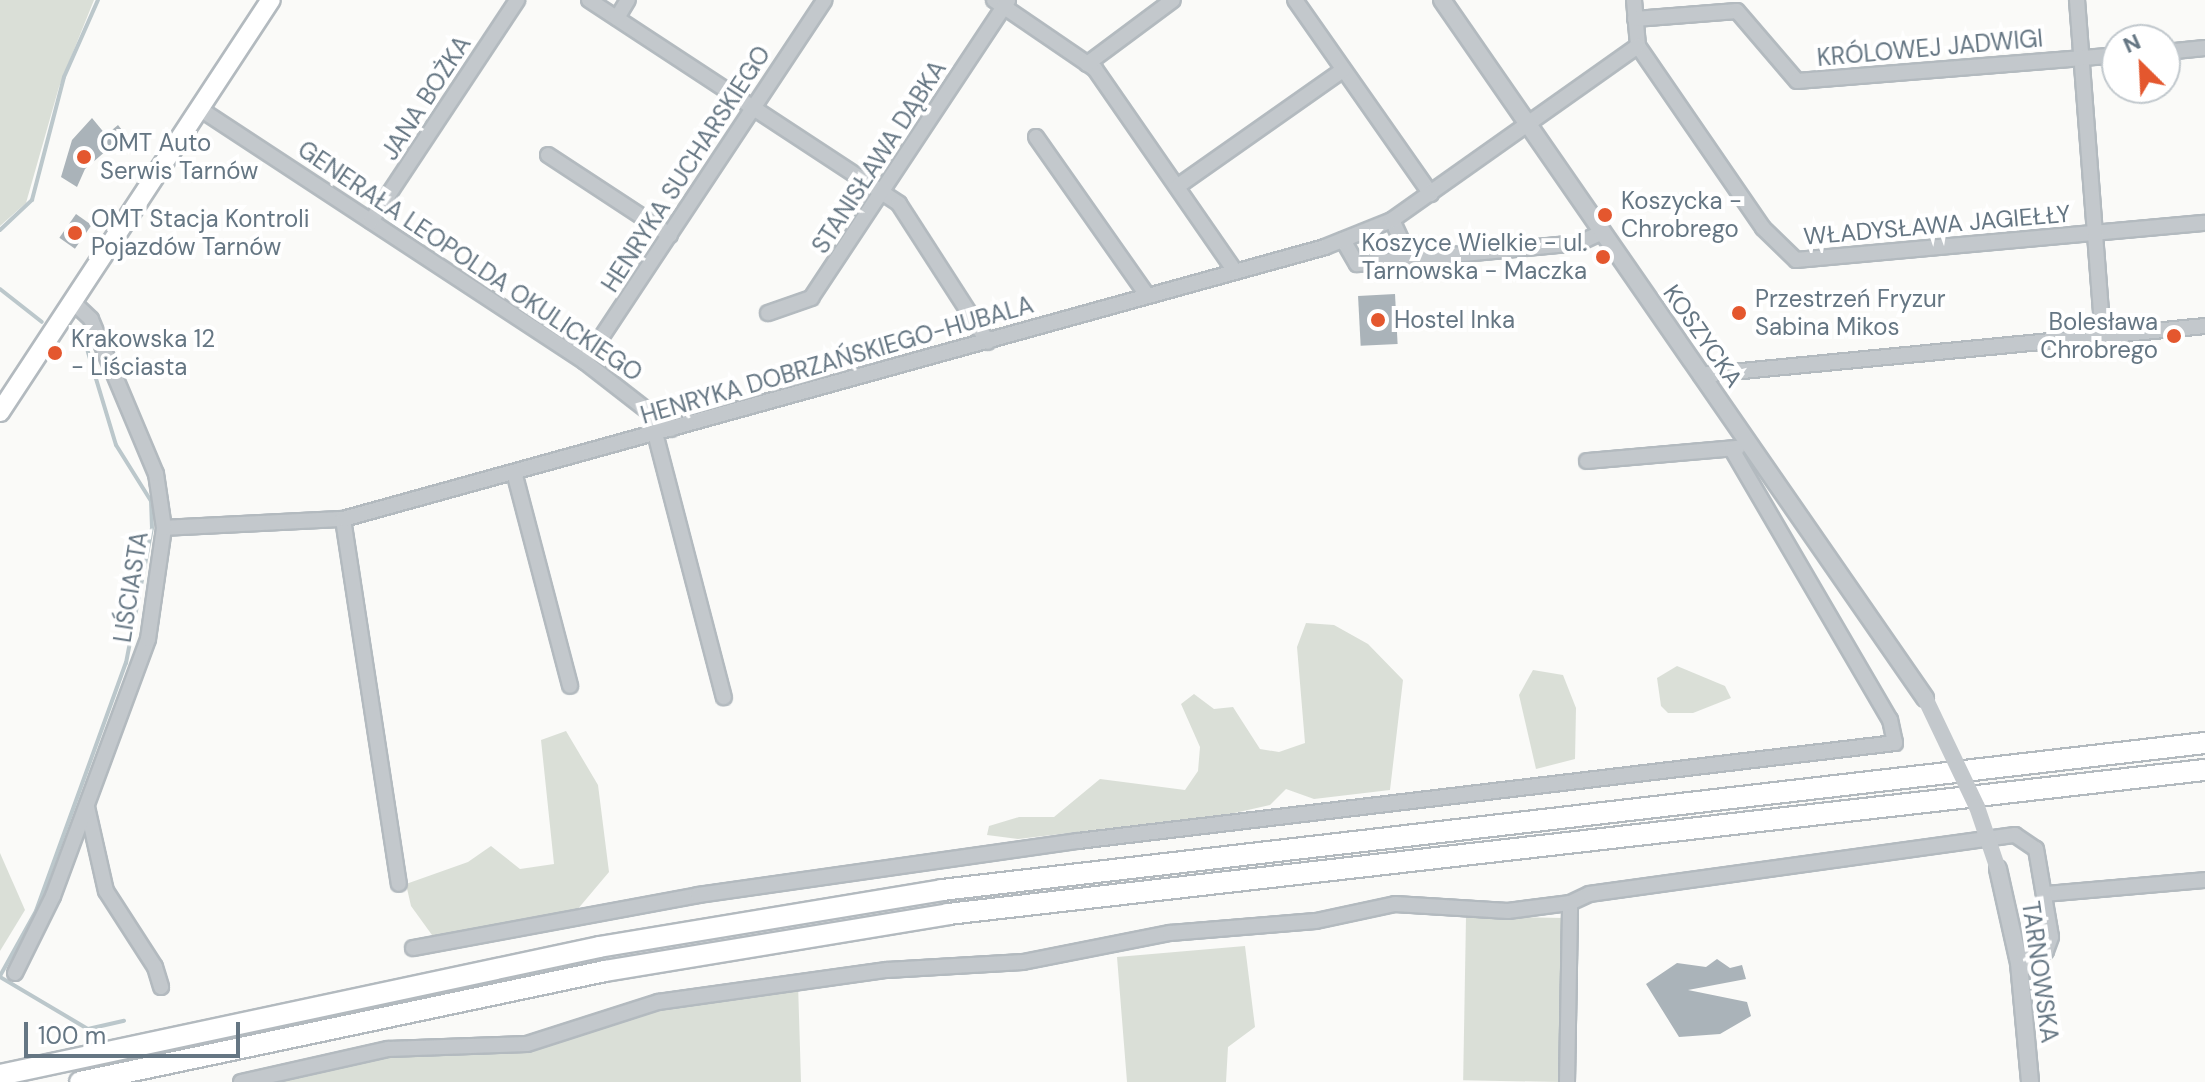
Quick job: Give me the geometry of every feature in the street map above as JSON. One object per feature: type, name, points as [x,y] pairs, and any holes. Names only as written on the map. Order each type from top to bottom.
[{"type":"main road","points":[[0,412],[271,0]]},
{"type":"main road","points":[[0,1075],[599,947],[942,890],[2205,743]]},
{"type":"main road","points":[[80,1082],[605,971],[948,914],[2205,770]]},
{"type":"street","name":"JANA BOŻKA","points":[[371,221],[517,0]]},
{"type":"street","points":[[589,0],[899,204],[988,342]]},
{"type":"street","points":[[617,18],[628,0]]},
{"type":"street","name":"HENRYKA SUCHARSKIEGO","points":[[585,362],[825,0]]},
{"type":"street","points":[[1087,64],[1173,0]]},
{"type":"street","points":[[1295,0],[1431,194]]},
{"type":"street","name":"KOSZYCKA","points":[[1442,0],[1925,698]]},
{"type":"street","name":"WŁADYSŁAWA JAGIEŁŁY","points":[[1634,0],[1638,46],[1763,228],[1796,260],[2205,223]]},
{"type":"street","points":[[2077,0],[2103,335]]},
{"type":"street","points":[[1002,2],[1087,64],[1178,186],[1235,271]]},
{"type":"street","name":"STANISŁAWA DĄBKA","points":[[768,313],[811,298],[884,192],[1002,2]]},
{"type":"street","name":"KRÓLOWEJ JADWIGI","points":[[1635,19],[1737,11],[1797,81],[2101,56]]},
{"type":"street","points":[[1528,124],[1638,46]]},
{"type":"street","points":[[2181,50],[2205,48]]},
{"type":"street","points":[[1178,186],[1343,70]]},
{"type":"street","name":"GENERAŁA LEOPOLDA OKULICKIEGO","points":[[200,109],[585,362],[671,429]]},
{"type":"street","name":"HENRYKA DOBRZAŃSKIEGO-HUBALA","points":[[164,528],[343,519],[988,342],[1343,240],[1392,220],[1528,124]]},
{"type":"street","points":[[1036,137],[1147,295]]},
{"type":"street","points":[[548,155],[670,235]]},
{"type":"street","points":[[1392,220],[1409,257]]},
{"type":"street","points":[[1343,240],[1357,264],[1579,243],[1603,232]]},
{"type":"street","name":"LIŚCIASTA","points":[[15,973],[87,807],[148,639],[164,528],[156,474],[91,319],[73,302]]},
{"type":"street","points":[[1701,375],[2205,326]]},
{"type":"street","points":[[655,433],[724,697]]},
{"type":"street","points":[[1587,461],[1732,450],[1747,441]]},
{"type":"street","points":[[413,948],[557,926],[670,899],[1063,843],[1895,743],[1890,720],[1732,450]]},
{"type":"street","points":[[514,472],[570,686]]},
{"type":"street","points":[[343,519],[399,884]]},
{"type":"street","name":"TARNOWSKA","points":[[1925,698],[1977,807],[1998,869],[2019,963],[2030,1082]]},
{"type":"street","points":[[87,807],[106,891],[155,967],[161,987]]},
{"type":"street","points":[[241,1082],[388,1049],[527,1044],[658,1002],[872,972],[1023,962],[1170,933],[1316,921],[1395,904],[1508,911],[1570,903],[1605,890],[2015,835],[2036,849],[2051,937],[2046,951],[2019,963]]},
{"type":"street","points":[[2045,894],[2205,880]]},
{"type":"street","points":[[1567,1082],[1570,903]]},
{"type":"shaded area","points":[[0,0],[94,0],[59,87],[26,203],[0,226]]},
{"type":"shaded area","points":[[1306,623],[1334,625],[1368,644],[1403,680],[1390,790],[1314,799],[1286,789],[1270,805],[1230,814],[1018,839],[987,835],[989,826],[1019,817],[1054,817],[1100,779],[1185,790],[1198,771],[1200,747],[1181,704],[1194,694],[1214,709],[1233,707],[1260,749],[1279,752],[1305,743],[1297,647]]},
{"type":"shaded area","points":[[1677,666],[1725,686],[1731,698],[1693,713],[1668,713],[1661,706],[1657,678]]},
{"type":"shaded area","points":[[1533,670],[1563,675],[1576,708],[1575,759],[1536,769],[1519,695]]},
{"type":"shaded area","points":[[566,731],[598,785],[609,872],[577,910],[443,938],[432,935],[411,906],[406,884],[468,862],[491,846],[520,869],[554,864],[541,740]]},
{"type":"shaded area","points":[[0,853],[25,910],[0,951]]},
{"type":"shaded area","points":[[1466,916],[1563,918],[1560,1082],[1463,1080]]},
{"type":"shaded area","points":[[1245,946],[1255,1027],[1228,1047],[1226,1082],[1127,1082],[1117,957]]},
{"type":"shaded area","points":[[798,983],[801,1082],[247,1082],[345,1059],[506,1046],[620,1016]]},
{"type":"building","name":"OMT Auto Serwis Tarnów","points":[[92,118],[106,135],[118,125],[130,140],[119,150],[114,144],[85,169],[77,187],[61,177],[72,140]]},
{"type":"building","name":"OMT Stacja Kontroli Pojazdów Tarnów","points":[[76,214],[92,225],[75,249],[59,238]]},
{"type":"building","name":"Hostel Inka","points":[[1395,294],[1398,344],[1361,346],[1358,296]]},
{"type":"building","points":[[1717,959],[1730,968],[1742,965],[1746,979],[1688,990],[1747,1002],[1751,1016],[1720,1034],[1679,1037],[1646,984],[1677,963],[1706,967]]},
{"type":"waterway","points":[[0,230],[32,200],[64,77],[98,0]]},
{"type":"waterway","points":[[0,289],[42,322]]},
{"type":"waterway","points":[[0,976],[36,911],[126,663],[152,528],[151,501],[116,445],[83,336],[74,334]]},
{"type":"waterway","points":[[0,977],[88,1029],[124,1021]]},
{"type":"place","name":"OMT Auto Serwis Tarnów","points":[[84,157]]},
{"type":"place","name":"Koszycka - Chrobrego","points":[[1605,215]]},
{"type":"place","name":"OMT Stacja Kontroli Pojazdów Tarnów","points":[[75,233]]},
{"type":"place","name":"Koszyce Wielkie - ul. Tarnowska - Maczka","points":[[1603,257]]},
{"type":"place","name":"Przestrzeń Fryzur Sabina Mikos","points":[[1739,313]]},
{"type":"place","name":"Hostel Inka","points":[[1378,320]]},
{"type":"place","name":"Bolesława Chrobrego","points":[[2174,336]]},
{"type":"place","name":"Krakowska 12 - Liściasta","points":[[55,353]]}]
